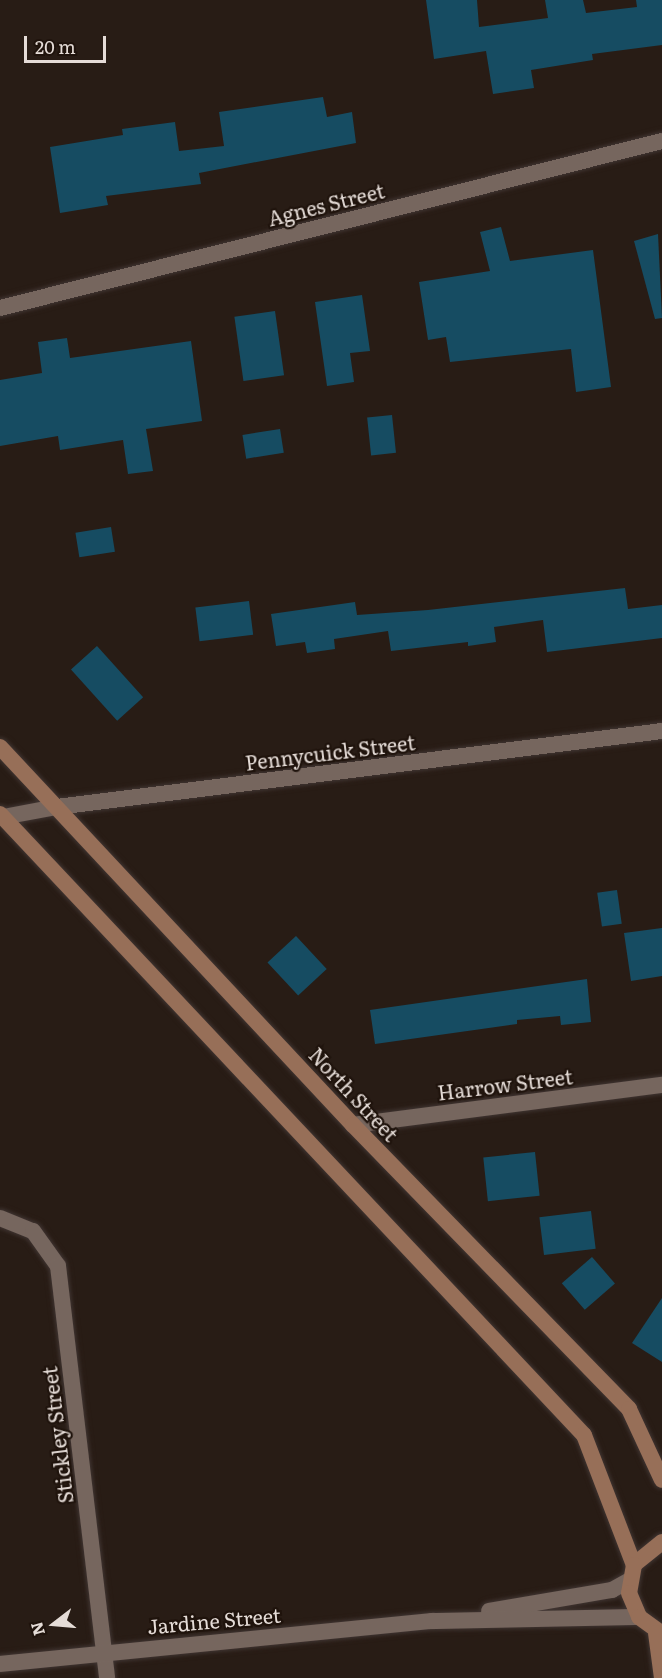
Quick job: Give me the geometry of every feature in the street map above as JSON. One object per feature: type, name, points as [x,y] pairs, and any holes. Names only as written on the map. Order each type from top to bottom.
[{"type":"main road","name":"North Street","points":[[0,747],[353,1125],[629,1409],[662,1480]]},
{"type":"main road","points":[[2,816],[584,1435],[632,1572],[631,1599],[639,1617],[659,1633],[662,1678]]},
{"type":"main road","points":[[632,1572],[662,1542]]},
{"type":"street","name":"Agnes Street","points":[[0,308],[662,141]]},
{"type":"street","name":"Pennycuick Street","points":[[2,816],[57,807],[662,731]]},
{"type":"street","name":"Harrow Street","points":[[353,1125],[662,1084]]},
{"type":"street","name":"Stickley Street","points":[[0,1218],[33,1231],[58,1266],[107,1678]]},
{"type":"street","name":"Jardine Street","points":[[432,1621],[612,1590],[632,1572]]},
{"type":"street","name":"Jardine Street","points":[[0,1664],[103,1651],[432,1621],[639,1617]]},
{"type":"building","points":[[426,0],[477,0],[479,27],[548,18],[545,0],[583,0],[586,13],[637,7],[636,0],[662,0],[662,45],[592,54],[593,60],[531,70],[534,88],[493,94],[486,51],[434,59]]},
{"type":"building","points":[[323,97],[327,117],[352,112],[356,143],[199,173],[201,184],[106,196],[108,205],[60,213],[50,147],[123,135],[122,129],[175,122],[179,151],[224,146],[219,112]]},
{"type":"building","points":[[501,227],[510,261],[593,250],[611,387],[576,392],[571,349],[450,362],[446,337],[428,340],[419,282],[490,271],[480,232]]},
{"type":"building","points":[[658,234],[662,318],[655,319],[634,241]]},
{"type":"building","points":[[362,295],[370,351],[350,353],[354,382],[327,386],[315,302]]},
{"type":"building","points":[[275,311],[284,375],[243,381],[234,317]]},
{"type":"building","points":[[67,338],[70,358],[191,341],[202,421],[146,429],[153,471],[128,474],[123,440],[60,450],[58,436],[0,446],[0,380],[42,373],[38,342]]},
{"type":"building","points":[[392,415],[396,453],[371,455],[367,418]]},
{"type":"building","points":[[280,429],[284,453],[246,459],[242,435]]},
{"type":"building","points":[[111,527],[115,552],[79,557],[75,533]]},
{"type":"building","points":[[625,588],[628,609],[662,605],[662,638],[547,652],[543,620],[494,627],[496,642],[468,646],[468,642],[391,651],[388,631],[334,639],[335,649],[307,653],[305,642],[276,646],[271,614],[355,602],[357,615],[428,610]]},
{"type":"building","points":[[249,601],[253,635],[200,641],[195,608]]},
{"type":"building","points":[[97,646],[143,697],[117,721],[71,669]]},
{"type":"building","points":[[617,890],[622,924],[602,926],[597,893]]},
{"type":"building","points":[[662,928],[662,976],[631,981],[624,933]]},
{"type":"building","points":[[296,936],[327,969],[298,996],[267,963]]},
{"type":"building","points":[[587,979],[591,1022],[561,1025],[560,1016],[517,1020],[517,1024],[375,1044],[370,1010]]},
{"type":"building","points":[[535,1152],[540,1196],[488,1201],[483,1157]]},
{"type":"building","points":[[591,1211],[596,1249],[544,1255],[539,1217]]},
{"type":"building","points":[[592,1257],[615,1283],[585,1310],[562,1283]]},
{"type":"building","points":[[662,1298],[662,1362],[632,1343]]}]
